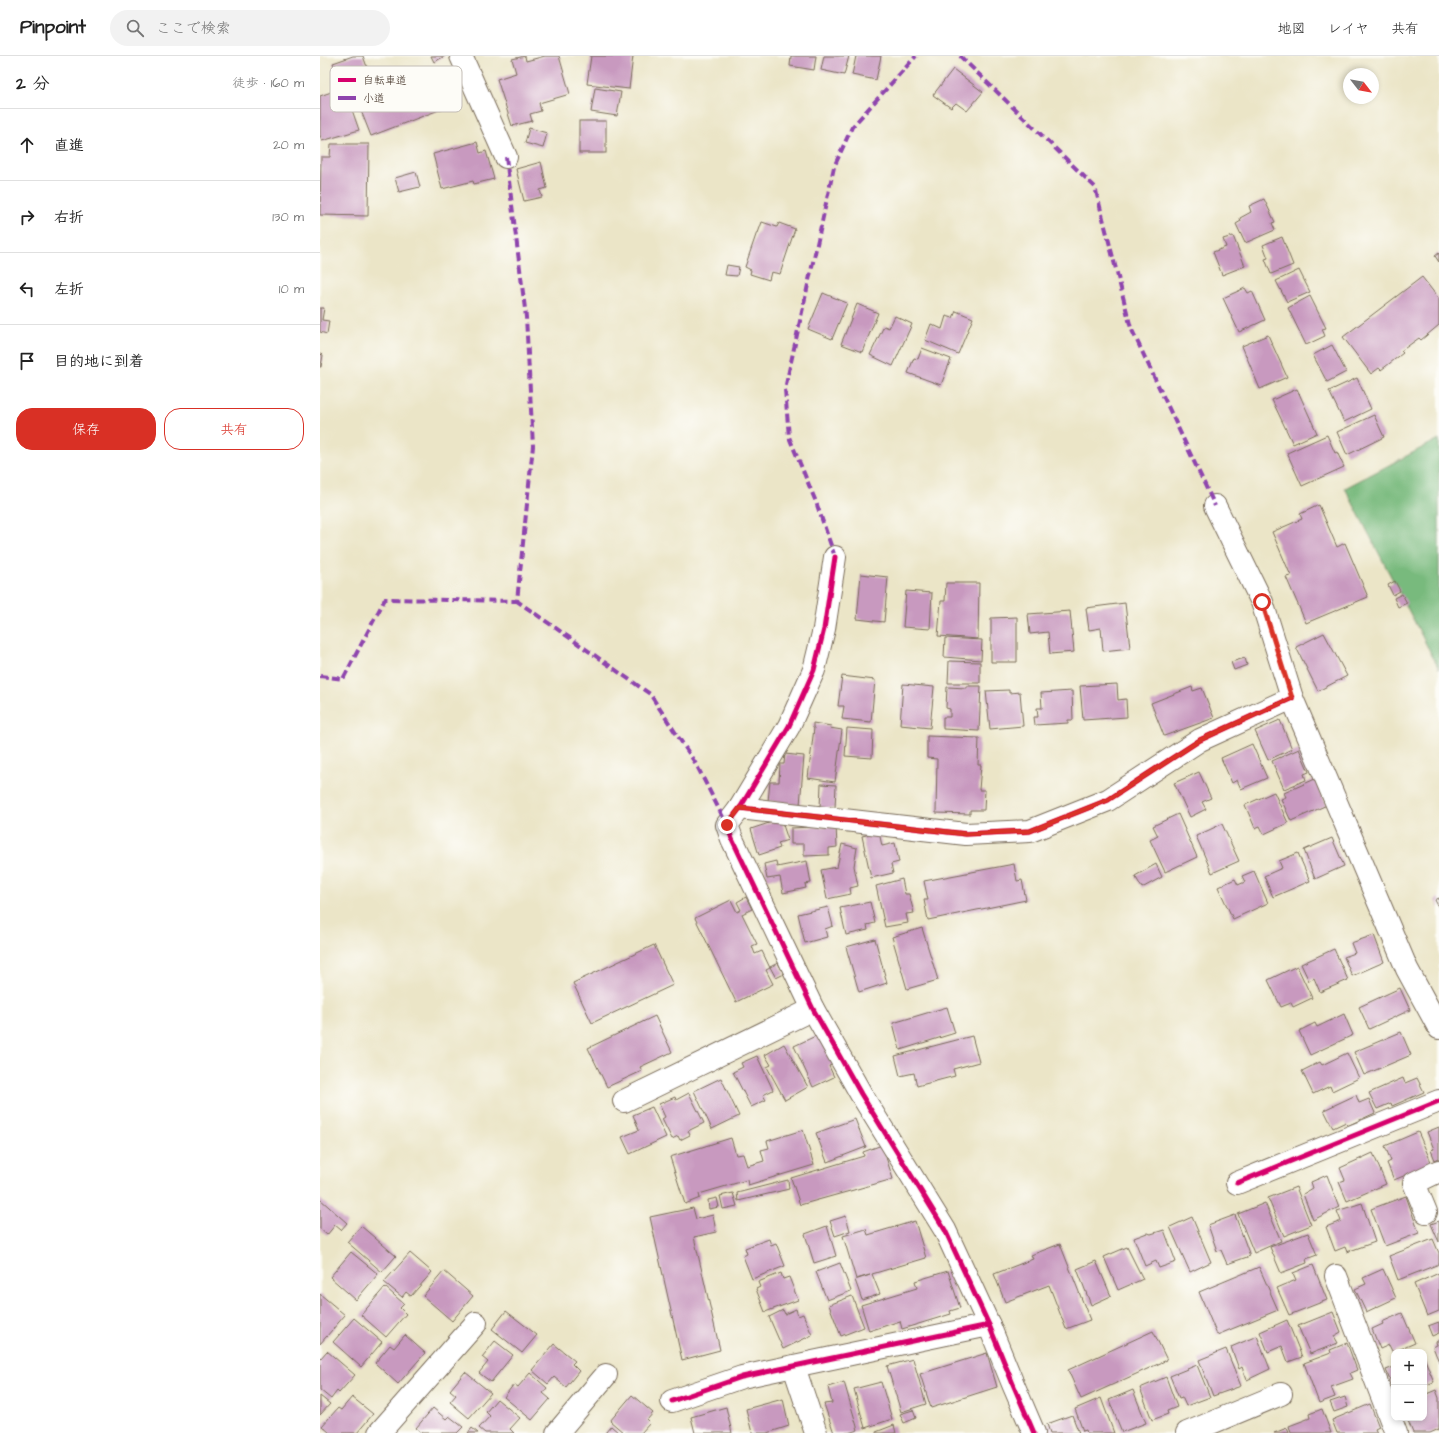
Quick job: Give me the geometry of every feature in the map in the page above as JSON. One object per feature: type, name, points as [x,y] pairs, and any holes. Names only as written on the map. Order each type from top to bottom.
[{"type":"street","points":[[462,56],[506,157]]},
{"type":"street","points":[[1215,506],[1262,602],[1292,698],[1407,969],[1439,1028]]},
{"type":"street","points":[[835,557],[824,629],[814,670],[789,726],[740,808],[727,825],[813,1009],[861,1094],[945,1230],[989,1325],[1034,1433]]},
{"type":"street","points":[[740,808],[966,834],[1030,831],[1108,800],[1200,740],[1292,698]]},
{"type":"street","points":[[624,1101],[813,1009]]},
{"type":"street","points":[[1237,1183],[1439,1102]]},
{"type":"street","points":[[1426,1212],[1414,1183],[1439,1172]]},
{"type":"street","points":[[1336,1276],[1396,1433]]},
{"type":"street","points":[[379,1433],[476,1323]]},
{"type":"street","points":[[672,1401],[742,1377],[989,1325]]},
{"type":"street","points":[[794,1367],[816,1433]]},
{"type":"street","points":[[556,1433],[606,1375]]},
{"type":"street","points":[[1187,1433],[1281,1394]]},
{"type":"green space","points":[[1439,439],[1439,669],[1345,488]]},
{"type":"building","points":[[353,56],[363,56],[367,66],[334,66],[333,63]]},
{"type":"building","points":[[431,56],[445,56],[434,62]]},
{"type":"building","points":[[525,56],[526,61],[545,56],[559,56],[570,94],[539,103],[541,111],[530,114],[532,121],[512,126],[497,79],[516,73],[512,59]]},
{"type":"building","points":[[591,56],[633,56],[629,89],[587,84]]},
{"type":"building","points":[[791,56],[816,56],[814,70],[790,66]]},
{"type":"building","points":[[824,56],[849,56],[844,75],[821,70]]},
{"type":"building","points":[[856,56],[881,56],[876,80],[852,75]]},
{"type":"building","points":[[953,69],[983,92],[967,111],[956,103],[951,108],[933,95]]},
{"type":"building","points":[[595,88],[621,92],[617,116],[591,112]]},
{"type":"building","points":[[330,92],[330,112],[353,112],[359,130],[322,141],[320,135],[320,96]]},
{"type":"building","points":[[362,112],[434,112],[371,136]]},
{"type":"building","points":[[579,121],[606,121],[606,153],[579,153]]},
{"type":"building","points":[[529,128],[547,133],[543,148],[525,143]]},
{"type":"building","points":[[477,142],[480,153],[486,151],[494,179],[474,184],[473,181],[442,189],[433,154]]},
{"type":"building","points":[[331,144],[369,144],[368,216],[320,215],[321,157],[330,157]]},
{"type":"building","points":[[541,162],[547,188],[540,190],[542,197],[524,201],[516,169]]},
{"type":"building","points":[[416,172],[420,187],[399,192],[395,178]]},
{"type":"building","points":[[1264,199],[1275,222],[1272,223],[1275,230],[1245,243],[1236,224],[1241,221],[1240,218],[1251,212],[1249,206]]},
{"type":"building","points":[[762,222],[777,227],[779,223],[795,229],[780,274],[771,272],[769,280],[750,274],[751,270],[745,267]]},
{"type":"building","points":[[1233,236],[1245,266],[1222,275],[1213,252],[1226,247],[1223,239]]},
{"type":"building","points":[[1282,237],[1293,265],[1271,274],[1265,259],[1268,258],[1263,245]]},
{"type":"building","points":[[1439,253],[1439,262],[1435,256]]},
{"type":"building","points":[[727,265],[739,267],[737,276],[725,275]]},
{"type":"building","points":[[1299,270],[1310,292],[1287,302],[1276,281]]},
{"type":"building","points":[[1422,277],[1439,299],[1439,325],[1421,340],[1419,338],[1401,351],[1403,353],[1381,370],[1379,368],[1371,374],[1343,337]]},
{"type":"building","points":[[1245,288],[1248,293],[1252,291],[1265,320],[1239,332],[1223,298]]},
{"type":"building","points":[[823,293],[847,303],[832,339],[808,329]]},
{"type":"building","points":[[1310,296],[1326,328],[1322,329],[1325,336],[1306,345],[1288,308]]},
{"type":"building","points":[[857,304],[878,313],[862,352],[841,344]]},
{"type":"building","points":[[320,308],[324,308],[322,320],[329,321],[327,334],[320,332]]},
{"type":"building","points":[[956,311],[973,318],[958,354],[925,340],[931,324],[942,329],[946,316],[953,318]]},
{"type":"building","points":[[895,316],[912,324],[893,366],[870,355],[884,326],[889,328]]},
{"type":"building","points":[[1268,335],[1287,377],[1260,389],[1242,346]]},
{"type":"building","points":[[1332,345],[1346,372],[1327,382],[1313,355]]},
{"type":"building","points":[[922,348],[951,359],[941,385],[908,373],[914,358],[918,359]]},
{"type":"building","points":[[320,354],[323,355],[321,367],[320,367]]},
{"type":"building","points":[[1357,378],[1371,409],[1344,422],[1329,391]]},
{"type":"building","points":[[1297,389],[1317,433],[1293,444],[1272,400]]},
{"type":"building","points":[[1374,415],[1384,437],[1347,455],[1337,432]]},
{"type":"building","points":[[1327,435],[1335,453],[1337,452],[1344,467],[1302,486],[1287,453]]},
{"type":"building","points":[[1319,505],[1337,547],[1345,543],[1368,597],[1306,623],[1286,577],[1291,576],[1272,532],[1302,519],[1300,514]]},
{"type":"building","points":[[861,574],[888,577],[884,622],[857,619]]},
{"type":"building","points":[[1395,581],[1400,591],[1393,595],[1388,585]]},
{"type":"building","points":[[946,583],[979,583],[978,639],[938,636],[941,601],[945,601]]},
{"type":"building","points":[[906,591],[932,593],[930,629],[903,627]]},
{"type":"building","points":[[1402,594],[1407,603],[1398,607],[1394,598]]},
{"type":"building","points":[[1125,603],[1130,648],[1103,651],[1101,628],[1089,630],[1086,608]]},
{"type":"building","points":[[1070,611],[1074,652],[1050,654],[1048,632],[1030,634],[1028,614]]},
{"type":"building","points":[[1017,617],[1017,662],[991,662],[991,618]]},
{"type":"building","points":[[1324,633],[1347,676],[1318,691],[1296,647]]},
{"type":"building","points":[[945,638],[982,640],[981,660],[944,657]]},
{"type":"building","points":[[1245,658],[1247,665],[1234,670],[1231,662]]},
{"type":"building","points":[[949,661],[980,662],[980,683],[948,683]]},
{"type":"building","points":[[842,676],[875,680],[871,722],[842,719],[844,706],[838,706]]},
{"type":"building","points":[[903,684],[934,687],[930,728],[900,725]]},
{"type":"building","points":[[1117,684],[1118,700],[1126,699],[1127,717],[1083,720],[1080,686]]},
{"type":"building","points":[[967,686],[981,686],[979,731],[943,729],[943,717],[950,717],[950,709],[946,708],[947,687],[967,688]]},
{"type":"building","points":[[1192,687],[1193,691],[1202,688],[1214,718],[1164,736],[1151,703]]},
{"type":"building","points":[[1009,690],[1009,693],[1020,692],[1023,726],[990,729],[986,691]]},
{"type":"building","points":[[1072,691],[1073,720],[1068,720],[1068,723],[1035,725],[1034,717],[1038,717],[1037,708],[1042,708],[1041,693]]},
{"type":"building","points":[[1280,720],[1292,749],[1268,760],[1255,731]]},
{"type":"building","points":[[813,723],[831,726],[830,728],[842,730],[835,782],[808,778],[814,728]]},
{"type":"building","points":[[847,728],[873,730],[872,758],[845,756]]},
{"type":"building","points":[[927,736],[979,738],[978,765],[981,765],[979,790],[985,790],[984,810],[970,810],[970,814],[936,813],[937,759],[927,758]]},
{"type":"building","points":[[1252,744],[1267,778],[1241,789],[1237,780],[1232,783],[1221,758]]},
{"type":"building","points":[[1299,749],[1309,772],[1304,774],[1306,780],[1284,789],[1272,761]]},
{"type":"building","points":[[785,754],[804,756],[800,805],[768,801],[770,782],[779,782],[780,764],[784,764]]},
{"type":"building","points":[[1199,772],[1211,798],[1202,802],[1206,809],[1190,817],[1174,783]]},
{"type":"building","points":[[1315,779],[1327,805],[1291,821],[1281,799],[1286,797],[1284,793]]},
{"type":"building","points":[[821,784],[836,785],[835,808],[820,808]]},
{"type":"building","points":[[1274,792],[1288,823],[1264,834],[1260,826],[1255,828],[1245,805]]},
{"type":"building","points":[[1178,814],[1197,857],[1165,872],[1150,840],[1158,836],[1153,826]]},
{"type":"building","points":[[781,819],[788,840],[778,843],[780,848],[759,855],[751,829]]},
{"type":"building","points":[[1222,824],[1239,861],[1212,873],[1196,836]]},
{"type":"building","points":[[836,826],[837,847],[829,848],[829,855],[804,856],[804,844],[791,844],[791,828]]},
{"type":"building","points":[[879,832],[882,846],[895,843],[899,862],[891,864],[893,873],[871,878],[862,836]]},
{"type":"building","points":[[1332,838],[1344,866],[1315,879],[1304,850]]},
{"type":"building","points":[[842,844],[857,848],[854,866],[858,886],[850,888],[851,894],[827,899],[821,870],[837,867]]},
{"type":"building","points":[[1298,853],[1310,881],[1273,897],[1264,876],[1282,868],[1279,861]]},
{"type":"building","points":[[776,861],[777,867],[807,861],[811,883],[805,884],[806,888],[783,893],[780,877],[767,879],[764,864]]},
{"type":"building","points":[[1014,864],[1017,881],[1022,880],[1026,900],[928,920],[924,900],[928,900],[924,881]]},
{"type":"building","points":[[1156,864],[1162,877],[1142,888],[1135,876]]},
{"type":"building","points":[[1254,871],[1268,903],[1233,919],[1218,887],[1235,879],[1238,885],[1245,882],[1242,876]]},
{"type":"building","points":[[902,879],[905,894],[909,894],[914,913],[906,914],[908,923],[885,927],[876,886]]},
{"type":"building","points":[[746,897],[752,909],[742,914],[757,944],[752,946],[755,954],[762,951],[770,968],[766,970],[773,984],[736,1002],[695,918],[731,900],[737,912],[741,910],[737,902]]},
{"type":"building","points":[[1439,898],[1439,908],[1435,900]]},
{"type":"building","points":[[870,902],[875,923],[867,925],[868,930],[846,935],[840,908]]},
{"type":"building","points":[[828,907],[833,926],[825,929],[827,937],[805,943],[798,914]]},
{"type":"building","points":[[922,928],[938,980],[907,989],[892,937]]},
{"type":"building","points":[[1374,935],[1384,962],[1352,976],[1344,957],[1355,953],[1351,943]]},
{"type":"building","points":[[875,939],[887,983],[859,992],[846,947]]},
{"type":"building","points":[[654,945],[673,985],[592,1023],[573,983]]},
{"type":"building","points":[[1334,949],[1348,980],[1320,992],[1314,978],[1309,981],[1301,964]]},
{"type":"building","points":[[778,963],[784,974],[776,978],[770,967]]},
{"type":"building","points":[[1297,966],[1312,998],[1293,1007],[1291,1003],[1281,1007],[1268,980]]},
{"type":"building","points":[[1400,988],[1410,1010],[1369,1029],[1359,1007]]},
{"type":"building","points":[[947,1007],[955,1033],[900,1050],[893,1023]]},
{"type":"building","points":[[1344,1014],[1353,1035],[1310,1055],[1299,1031],[1315,1023],[1317,1027]]},
{"type":"building","points":[[655,1016],[672,1052],[640,1067],[642,1071],[607,1087],[588,1048]]},
{"type":"building","points":[[1401,1032],[1411,1055],[1364,1075],[1354,1052]]},
{"type":"building","points":[[820,1034],[834,1064],[829,1066],[834,1077],[813,1087],[794,1046]]},
{"type":"building","points":[[972,1036],[979,1062],[953,1069],[955,1076],[917,1086],[914,1073],[900,1076],[895,1056]]},
{"type":"building","points":[[784,1044],[808,1087],[785,1100],[767,1067],[771,1065],[765,1055]]},
{"type":"building","points":[[1347,1053],[1359,1078],[1332,1091],[1330,1086],[1313,1094],[1302,1071],[1320,1062],[1322,1065]]},
{"type":"building","points":[[757,1056],[773,1090],[763,1095],[766,1100],[751,1107],[733,1072],[743,1067],[741,1063]]},
{"type":"building","points":[[721,1078],[739,1116],[712,1129],[694,1091]]},
{"type":"building","points":[[1403,1078],[1405,1083],[1417,1078],[1424,1092],[1392,1106],[1391,1103],[1377,1109],[1369,1093]]},
{"type":"building","points":[[689,1093],[704,1123],[688,1131],[690,1135],[680,1140],[678,1136],[672,1139],[662,1119],[665,1117],[659,1104],[675,1097],[676,1100]]},
{"type":"building","points":[[1356,1095],[1359,1103],[1369,1099],[1375,1113],[1347,1126],[1346,1122],[1333,1128],[1324,1110]]},
{"type":"building","points":[[652,1107],[666,1137],[630,1154],[622,1137],[639,1130],[633,1115]]},
{"type":"building","points":[[855,1119],[866,1147],[827,1162],[816,1133]]},
{"type":"building","points":[[1439,1127],[1439,1158],[1435,1160],[1431,1150],[1434,1149],[1427,1132]]},
{"type":"building","points":[[803,1130],[814,1165],[748,1185],[747,1180],[699,1194],[700,1198],[685,1204],[670,1157],[731,1138],[736,1155],[743,1154],[747,1166],[764,1161],[761,1150],[769,1148],[767,1141]]},
{"type":"building","points":[[1418,1132],[1432,1164],[1394,1180],[1387,1163],[1391,1161],[1385,1146]]},
{"type":"building","points":[[882,1145],[893,1179],[800,1205],[791,1178],[864,1156],[863,1152]]},
{"type":"building","points":[[1373,1153],[1386,1184],[1347,1201],[1339,1182],[1345,1180],[1340,1168]]},
{"type":"building","points":[[1327,1175],[1339,1207],[1313,1220],[1303,1194],[1313,1188],[1311,1182]]},
{"type":"building","points":[[788,1180],[789,1189],[738,1201],[737,1193]]},
{"type":"building","points":[[1296,1187],[1311,1225],[1284,1236],[1268,1198]]},
{"type":"building","points":[[733,1193],[737,1206],[723,1209],[720,1196]]},
{"type":"building","points":[[1406,1196],[1419,1233],[1385,1246],[1371,1209]]},
{"type":"building","points":[[717,1198],[719,1207],[709,1209],[708,1200]]},
{"type":"building","points":[[320,1199],[347,1223],[341,1230],[335,1225],[327,1235],[320,1229]]},
{"type":"building","points":[[1265,1203],[1281,1241],[1254,1253],[1238,1214]]},
{"type":"building","points":[[1362,1203],[1375,1242],[1347,1252],[1345,1247],[1335,1251],[1326,1227],[1341,1221],[1337,1211]]},
{"type":"building","points":[[693,1208],[696,1219],[713,1215],[716,1232],[694,1237],[720,1350],[682,1360],[650,1217]]},
{"type":"building","points":[[1235,1215],[1250,1256],[1227,1264],[1221,1250],[1217,1251],[1208,1225]]},
{"type":"building","points":[[846,1216],[850,1231],[835,1236],[830,1221]]},
{"type":"building","points":[[1192,1217],[1211,1262],[1190,1272],[1170,1227]]},
{"type":"building","points":[[915,1221],[926,1258],[872,1274],[880,1294],[862,1300],[855,1280],[870,1275],[856,1279],[843,1236],[866,1229],[868,1235]]},
{"type":"building","points":[[1439,1221],[1439,1242],[1431,1224]]},
{"type":"building","points":[[361,1226],[396,1256],[382,1272],[347,1242]]},
{"type":"building","points":[[827,1226],[836,1256],[814,1263],[805,1234]]},
{"type":"building","points":[[1164,1230],[1176,1262],[1159,1268],[1156,1261],[1145,1266],[1134,1238],[1147,1233],[1151,1234]]},
{"type":"building","points":[[1308,1233],[1317,1255],[1306,1259],[1307,1263],[1281,1273],[1270,1247]]},
{"type":"building","points":[[769,1239],[771,1245],[776,1243],[785,1266],[752,1279],[743,1256],[747,1254],[745,1248]]},
{"type":"building","points":[[1433,1239],[1439,1253],[1439,1264],[1398,1280],[1389,1256]]},
{"type":"building","points":[[1060,1244],[1090,1320],[1066,1329],[1049,1285],[1005,1302],[994,1274],[1033,1259],[1031,1255]]},
{"type":"building","points":[[1127,1247],[1143,1279],[1118,1290],[1104,1257]]},
{"type":"building","points":[[351,1252],[378,1274],[356,1300],[330,1277]]},
{"type":"building","points":[[410,1253],[432,1272],[411,1296],[406,1292],[402,1297],[384,1282]]},
{"type":"building","points":[[1096,1261],[1111,1296],[1091,1305],[1077,1269]]},
{"type":"building","points":[[840,1263],[851,1291],[827,1300],[816,1272]]},
{"type":"building","points":[[1313,1265],[1327,1300],[1289,1315],[1277,1288],[1296,1280],[1293,1273]]},
{"type":"building","points":[[1259,1267],[1278,1310],[1217,1335],[1199,1292]]},
{"type":"building","points":[[1383,1269],[1396,1298],[1366,1312],[1355,1289],[1366,1284],[1363,1278]]},
{"type":"building","points":[[444,1271],[473,1296],[452,1321],[423,1296]]},
{"type":"building","points":[[948,1271],[960,1308],[950,1311],[951,1314],[902,1329],[900,1321],[869,1331],[861,1305],[917,1288],[915,1281]]},
{"type":"building","points":[[781,1273],[783,1279],[789,1277],[798,1300],[765,1312],[756,1289],[760,1287],[758,1282]]},
{"type":"building","points":[[1439,1273],[1439,1311],[1427,1316],[1414,1284]]},
{"type":"building","points":[[385,1287],[404,1304],[400,1308],[406,1314],[386,1337],[361,1315]]},
{"type":"building","points":[[320,1294],[345,1315],[320,1344]]},
{"type":"building","points":[[852,1296],[864,1327],[841,1336],[829,1305]]},
{"type":"building","points":[[796,1309],[798,1316],[803,1314],[812,1335],[783,1349],[769,1317],[783,1310],[785,1314]]},
{"type":"building","points":[[506,1311],[537,1335],[522,1353],[492,1329]]},
{"type":"building","points":[[1333,1312],[1341,1332],[1334,1336],[1338,1343],[1310,1354],[1298,1326]]},
{"type":"building","points":[[1402,1313],[1415,1343],[1401,1349],[1391,1349],[1389,1345],[1380,1349],[1372,1329],[1383,1324],[1382,1322]]},
{"type":"building","points":[[354,1318],[382,1342],[361,1367],[333,1342]]},
{"type":"building","points":[[1287,1320],[1302,1357],[1288,1362],[1282,1346],[1268,1352],[1260,1332]]},
{"type":"building","points":[[1439,1322],[1439,1333],[1432,1336],[1428,1326]]},
{"type":"building","points":[[1153,1331],[1167,1360],[1081,1399],[1068,1370]]},
{"type":"building","points":[[405,1335],[425,1353],[398,1384],[375,1363],[390,1345],[394,1348]]},
{"type":"building","points":[[1257,1336],[1270,1369],[1247,1380],[1242,1367],[1239,1369],[1231,1347]]},
{"type":"building","points":[[1439,1340],[1439,1362],[1433,1347],[1437,1345],[1436,1342]]},
{"type":"building","points":[[495,1341],[513,1355],[491,1382],[479,1373],[488,1362],[482,1357]]},
{"type":"building","points":[[1347,1343],[1357,1370],[1350,1373],[1353,1379],[1331,1387],[1335,1397],[1319,1403],[1304,1363],[1331,1353],[1330,1350]]},
{"type":"building","points":[[554,1344],[575,1361],[572,1364],[579,1371],[566,1387],[554,1377],[548,1384],[532,1370]]},
{"type":"building","points":[[1226,1349],[1241,1386],[1213,1396],[1199,1360]]},
{"type":"building","points":[[327,1351],[355,1375],[339,1393],[337,1391],[331,1399],[320,1390],[320,1359]]},
{"type":"building","points":[[987,1353],[997,1387],[931,1408],[920,1374]]},
{"type":"building","points":[[913,1359],[926,1404],[901,1412],[887,1366]]},
{"type":"building","points":[[1427,1364],[1434,1382],[1427,1385]]},
{"type":"building","points":[[1197,1365],[1210,1397],[1186,1406],[1182,1397],[1179,1398],[1170,1376]]},
{"type":"building","points":[[1391,1368],[1391,1381],[1386,1370]]},
{"type":"building","points":[[465,1372],[491,1393],[469,1418],[450,1402],[456,1395],[450,1390]]},
{"type":"building","points":[[530,1373],[547,1388],[543,1393],[550,1399],[532,1420],[504,1397],[514,1384],[518,1387]]},
{"type":"building","points":[[1166,1377],[1177,1407],[1167,1411],[1168,1414],[1152,1420],[1140,1388]]},
{"type":"building","points":[[844,1382],[858,1430],[848,1433],[834,1433],[824,1404],[832,1403],[828,1387]]},
{"type":"building","points":[[881,1382],[892,1419],[865,1428],[854,1389]]},
{"type":"building","points":[[1133,1390],[1146,1423],[1122,1432],[1109,1400]]},
{"type":"building","points":[[1436,1390],[1439,1398],[1439,1429],[1430,1433],[1413,1433],[1408,1421],[1427,1421],[1427,1394]]},
{"type":"building","points":[[632,1395],[653,1413],[647,1420],[650,1423],[641,1433],[624,1433],[610,1421]]},
{"type":"building","points":[[320,1396],[330,1404],[320,1415]]},
{"type":"building","points":[[352,1397],[373,1414],[357,1433],[330,1433],[322,1426],[338,1408],[341,1410]]},
{"type":"building","points":[[1345,1397],[1348,1407],[1334,1412],[1330,1402]]},
{"type":"building","points":[[1101,1398],[1114,1433],[1087,1433],[1086,1430],[1083,1431],[1075,1409]]},
{"type":"building","points":[[497,1399],[520,1418],[510,1429],[514,1433],[485,1433],[479,1428],[490,1416],[486,1412]]},
{"type":"building","points":[[783,1399],[789,1426],[767,1433],[752,1433],[746,1409]]},
{"type":"building","points":[[1370,1404],[1379,1427],[1375,1429],[1377,1433],[1337,1433],[1332,1420]]},
{"type":"building","points":[[726,1407],[732,1433],[695,1433],[691,1417]]},
{"type":"building","points":[[433,1408],[446,1419],[449,1416],[463,1427],[457,1433],[422,1433],[416,1428]]},
{"type":"building","points":[[1322,1409],[1331,1433],[1291,1433],[1289,1426],[1310,1418],[1309,1414]]},
{"type":"building","points":[[913,1410],[916,1418],[904,1423],[900,1414]]},
{"type":"building","points":[[1072,1415],[1079,1433],[1050,1433],[1047,1424]]},
{"type":"building","points":[[894,1425],[896,1433],[876,1433],[876,1432]]},
{"type":"building","points":[[611,1426],[619,1433],[605,1433]]},
{"type":"building","points":[[472,1428],[478,1433],[468,1433]]},
{"type":"building","points":[[1287,1428],[1289,1433],[1274,1433]]},
{"type":"marked path","points":[[835,557],[816,502],[789,437],[785,389],[834,167],[852,127],[916,56]]},
{"type":"marked path","points":[[960,56],[1095,187],[1131,328],[1215,506]]},
{"type":"marked path","points":[[506,157],[526,317],[533,446],[517,601],[650,694],[696,764],[727,825]]},
{"type":"marked path","points":[[320,676],[343,679],[385,599],[517,601]]},
{"type":"cycle path","points":[[835,557],[824,629],[814,670],[789,726],[740,808],[727,825],[732,839],[813,1009],[861,1094],[945,1230],[989,1325],[1034,1433]]},
{"type":"cycle path","points":[[740,808],[966,834],[1030,831],[1108,800],[1200,740],[1292,698]]},
{"type":"cycle path","points":[[1237,1183],[1439,1101]]},
{"type":"cycle path","points":[[672,1401],[742,1377],[989,1325]]},
{"type":"route","points":[[727,825],[740,808],[966,834],[1030,831],[1108,800],[1200,740],[1292,698],[1262,602]]}]
